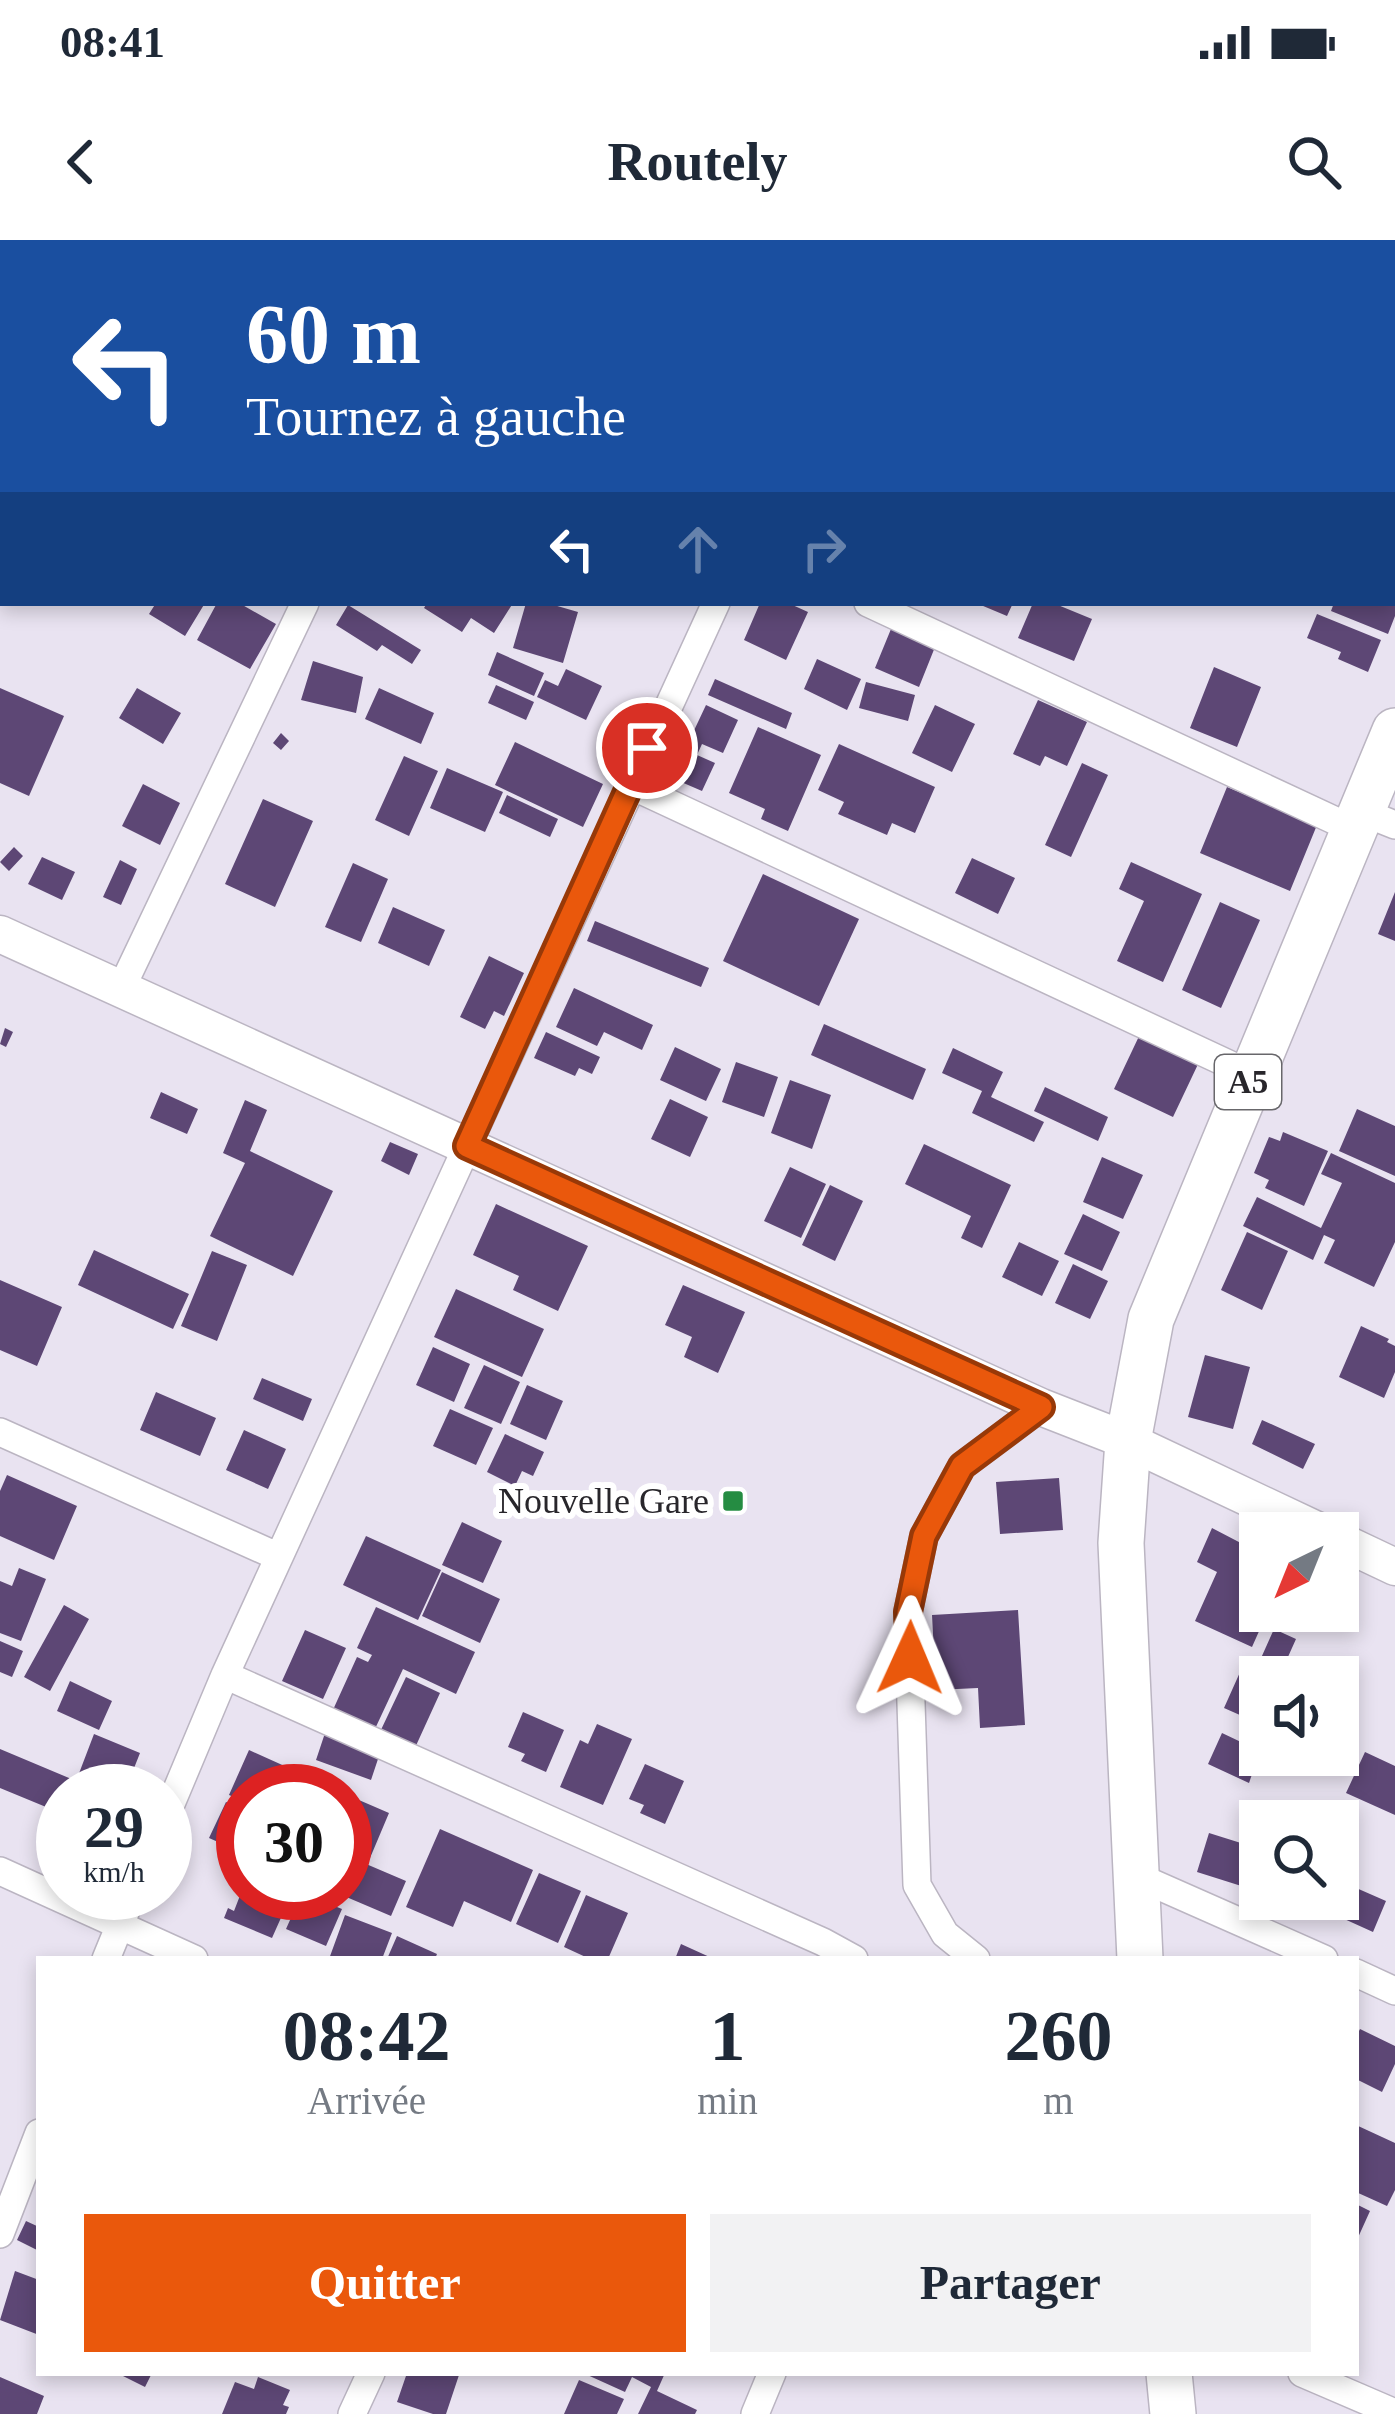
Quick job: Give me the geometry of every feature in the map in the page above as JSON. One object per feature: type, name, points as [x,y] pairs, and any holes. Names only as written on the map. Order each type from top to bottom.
[{"type":"main road","name":"A5","points":[[1140,1956],[1121,1543],[1127,1441],[1151,1319],[1252,1075],[1370,822],[1395,731]]},
{"type":"main road","points":[[1169,2376],[1173,2414]]},
{"type":"street","points":[[121,989],[304,606]]},
{"type":"street","points":[[188,1764],[715,606]]},
{"type":"street","points":[[875,606],[1370,822]]},
{"type":"street","points":[[630,784],[1252,1075]]},
{"type":"street","points":[[0,934],[1278,1512]]},
{"type":"street","points":[[972,1956],[945,1934],[917,1885],[908,1612],[924,1536],[962,1466],[1041,1407]]},
{"type":"street","points":[[0,1432],[279,1557]]},
{"type":"street","points":[[1359,1550],[1395,1567]]},
{"type":"street","points":[[225,1675],[849,1956]]},
{"type":"street","points":[[0,1871],[188,1956]]},
{"type":"street","points":[[1134,1875],[1317,1956]]},
{"type":"street","points":[[107,1956],[122,1920]]},
{"type":"street","points":[[1359,1974],[1395,1991]]},
{"type":"street","points":[[0,2234],[36,2141]]},
{"type":"street","points":[[352,2414],[370,2376]]},
{"type":"street","points":[[755,2414],[771,2376]]},
{"type":"street","points":[[1309,2376],[1395,2413]]},
{"type":"building","points":[[154,606],[203,606],[185,636],[149,614]]},
{"type":"building","points":[[215,606],[244,606],[276,624],[250,669],[197,640]]},
{"type":"building","points":[[350,606],[421,650],[412,664],[382,645],[377,651],[336,625]]},
{"type":"building","points":[[511,606],[494,633],[471,618],[462,632],[424,608]]},
{"type":"building","points":[[525,606],[557,606],[578,612],[563,663],[513,648]]},
{"type":"building","points":[[759,606],[795,606],[808,612],[786,660],[744,640]]},
{"type":"building","points":[[983,606],[1012,606],[1007,616]]},
{"type":"building","points":[[1032,606],[1060,606],[1092,619],[1074,661],[1018,638]]},
{"type":"building","points":[[1333,606],[1395,606],[1395,616],[1388,634],[1331,611]]},
{"type":"building","points":[[1317,614],[1381,640],[1368,672],[1338,659],[1341,652],[1307,638]]},
{"type":"building","points":[[891,629],[935,647],[919,687],[875,668]]},
{"type":"building","points":[[497,652],[544,673],[534,696],[488,675]]},
{"type":"building","points":[[817,659],[861,679],[847,710],[804,689]]},
{"type":"building","points":[[313,661],[363,677],[356,713],[301,700]]},
{"type":"building","points":[[1214,667],[1261,687],[1237,747],[1190,728]]},
{"type":"building","points":[[566,669],[602,686],[586,720],[537,697],[545,680],[558,686]]},
{"type":"building","points":[[715,679],[792,713],[786,729],[708,695]]},
{"type":"building","points":[[866,682],[915,695],[908,721],[859,708]]},
{"type":"building","points":[[496,685],[534,702],[526,720],[488,703]]},
{"type":"building","points":[[0,688],[64,716],[29,796],[0,783]]},
{"type":"building","points":[[137,688],[181,713],[163,744],[119,718]]},
{"type":"building","points":[[379,688],[434,713],[421,744],[365,719]]},
{"type":"building","points":[[1038,700],[1087,722],[1067,766],[1045,756],[1040,766],[1013,754]]},
{"type":"building","points":[[706,705],[738,720],[723,753],[702,744],[697,755],[715,763],[702,791],[665,775],[683,736],[690,739]]},
{"type":"building","points":[[935,705],[975,724],[952,772],[912,753]]},
{"type":"building","points":[[758,727],[821,755],[788,831],[761,819],[765,809],[729,793]]},
{"type":"building","points":[[281,733],[289,741],[281,750],[273,743]]},
{"type":"building","points":[[515,742],[603,784],[583,827],[495,785]]},
{"type":"building","points":[[839,744],[935,787],[915,833],[892,823],[887,835],[838,814],[844,802],[818,790]]},
{"type":"building","points":[[404,756],[438,771],[409,836],[375,820]]},
{"type":"building","points":[[1082,763],[1108,775],[1071,857],[1045,845]]},
{"type":"building","points":[[447,768],[503,792],[485,832],[430,808]]},
{"type":"building","points":[[143,784],[180,803],[160,845],[122,826]]},
{"type":"building","points":[[1227,787],[1317,825],[1290,891],[1200,853]]},
{"type":"building","points":[[507,795],[558,819],[550,837],[499,813]]},
{"type":"building","points":[[263,799],[313,821],[275,907],[225,884]]},
{"type":"building","points":[[14,847],[23,856],[9,871],[0,862]]},
{"type":"building","points":[[42,857],[75,872],[62,900],[28,884]]},
{"type":"building","points":[[972,858],[1015,878],[998,914],[955,893]]},
{"type":"building","points":[[120,860],[137,869],[121,905],[103,897]]},
{"type":"building","points":[[1131,862],[1202,894],[1163,982],[1117,961],[1144,901],[1119,889]]},
{"type":"building","points":[[353,863],[388,879],[361,942],[325,927]]},
{"type":"building","points":[[763,874],[859,919],[819,1006],[723,961]]},
{"type":"building","points":[[1395,892],[1395,941],[1378,934]]},
{"type":"building","points":[[1220,902],[1260,920],[1221,1008],[1182,990]]},
{"type":"building","points":[[393,907],[445,930],[429,966],[378,943]]},
{"type":"building","points":[[595,921],[709,968],[701,987],[587,941]]},
{"type":"building","points":[[489,956],[524,973],[504,1016],[494,1011],[485,1029],[460,1017]]},
{"type":"building","points":[[574,988],[653,1025],[642,1050],[604,1032],[597,1046],[556,1027]]},
{"type":"building","points":[[824,1024],[926,1069],[913,1100],[811,1055]]},
{"type":"building","points":[[5,1028],[13,1032],[6,1047],[0,1044]]},
{"type":"building","points":[[546,1032],[600,1057],[592,1074],[579,1068],[575,1076],[534,1058]]},
{"type":"building","points":[[1141,1032],[1200,1060],[1173,1117],[1114,1089]]},
{"type":"building","points":[[675,1047],[721,1069],[706,1101],[660,1080]]},
{"type":"building","points":[[953,1048],[1003,1072],[991,1097],[1044,1122],[1034,1142],[972,1113],[982,1091],[942,1073]]},
{"type":"building","points":[[736,1062],[778,1077],[764,1117],[722,1102]]},
{"type":"building","points":[[790,1080],[831,1095],[812,1149],[771,1133]]},
{"type":"building","points":[[1045,1087],[1108,1117],[1098,1141],[1034,1111]]},
{"type":"building","points":[[161,1092],[198,1109],[187,1134],[150,1118]]},
{"type":"building","points":[[670,1099],[708,1117],[690,1157],[651,1139]]},
{"type":"building","points":[[245,1100],[267,1110],[250,1151],[333,1191],[293,1276],[210,1236],[245,1163],[223,1153]]},
{"type":"building","points":[[1357,1109],[1395,1126],[1395,1176],[1339,1151]]},
{"type":"building","points":[[1283,1132],[1328,1151],[1304,1206],[1265,1188],[1269,1180],[1254,1173],[1269,1137],[1280,1141]]},
{"type":"building","points":[[390,1142],[418,1154],[409,1175],[381,1161]]},
{"type":"building","points":[[924,1144],[1011,1185],[982,1248],[961,1238],[971,1216],[905,1184]]},
{"type":"building","points":[[1331,1153],[1395,1183],[1395,1242],[1374,1287],[1324,1263],[1335,1240],[1324,1235],[1313,1260],[1243,1226],[1257,1197],[1321,1228],[1342,1183],[1321,1174]]},
{"type":"building","points":[[1102,1157],[1143,1175],[1123,1219],[1083,1202]]},
{"type":"building","points":[[790,1167],[826,1184],[801,1238],[764,1221]]},
{"type":"building","points":[[830,1185],[863,1201],[835,1261],[802,1245]]},
{"type":"building","points":[[496,1204],[588,1246],[558,1311],[513,1290],[519,1276],[473,1255]]},
{"type":"building","points":[[1083,1214],[1120,1232],[1102,1271],[1064,1254]]},
{"type":"building","points":[[1247,1232],[1288,1251],[1262,1310],[1221,1290]]},
{"type":"building","points":[[1019,1242],[1059,1261],[1042,1296],[1002,1277]]},
{"type":"building","points":[[94,1250],[189,1294],[173,1329],[78,1285]]},
{"type":"building","points":[[212,1251],[247,1265],[217,1341],[181,1326]]},
{"type":"building","points":[[1073,1264],[1108,1281],[1090,1319],[1055,1303]]},
{"type":"building","points":[[0,1280],[62,1307],[37,1366],[0,1350]]},
{"type":"building","points":[[683,1285],[745,1312],[718,1373],[684,1357],[692,1337],[665,1325]]},
{"type":"building","points":[[456,1289],[544,1329],[522,1377],[434,1337]]},
{"type":"building","points":[[1361,1326],[1395,1346],[1395,1372],[1384,1398],[1339,1377]]},
{"type":"building","points":[[433,1347],[470,1364],[454,1402],[416,1385]]},
{"type":"building","points":[[1205,1355],[1250,1367],[1233,1429],[1188,1417]]},
{"type":"building","points":[[484,1365],[520,1382],[501,1424],[464,1408]]},
{"type":"building","points":[[262,1378],[312,1399],[303,1421],[253,1399]]},
{"type":"building","points":[[527,1385],[563,1401],[546,1440],[510,1424]]},
{"type":"building","points":[[156,1392],[216,1418],[200,1456],[140,1430]]},
{"type":"building","points":[[450,1409],[493,1428],[476,1465],[433,1446]]},
{"type":"building","points":[[1262,1420],[1315,1444],[1303,1469],[1252,1444]]},
{"type":"building","points":[[244,1430],[286,1449],[268,1489],[226,1470]]},
{"type":"building","points":[[505,1434],[544,1452],[533,1476],[522,1471],[515,1486],[487,1472]]},
{"type":"building","points":[[7,1475],[77,1506],[54,1560],[0,1536],[0,1491]]},
{"type":"building","points":[[1059,1478],[1063,1530],[1000,1534],[996,1482]]},
{"type":"building","points":[[462,1522],[502,1541],[483,1583],[442,1565]]},
{"type":"building","points":[[1212,1528],[1239,1542],[1239,1632],[1259,1632],[1252,1647],[1195,1621],[1217,1572],[1197,1562]]},
{"type":"building","points":[[366,1536],[441,1570],[418,1620],[343,1585]]},
{"type":"building","points":[[19,1568],[46,1579],[21,1641],[0,1633],[0,1581],[12,1586]]},
{"type":"building","points":[[442,1572],[500,1599],[480,1643],[422,1616]]},
{"type":"building","points":[[64,1605],[89,1619],[50,1691],[24,1677]]},
{"type":"building","points":[[376,1607],[475,1652],[456,1694],[403,1669],[374,1731],[332,1712],[357,1657],[368,1662],[372,1655],[357,1648]]},
{"type":"building","points":[[1018,1610],[1025,1725],[980,1728],[978,1688],[936,1690],[932,1615]]},
{"type":"building","points":[[305,1630],[346,1648],[323,1699],[282,1681]]},
{"type":"building","points":[[1273,1632],[1296,1639],[1288,1656],[1262,1656]]},
{"type":"building","points":[[0,1641],[23,1651],[12,1677],[0,1672]]},
{"type":"building","points":[[1239,1674],[1239,1715],[1224,1708]]},
{"type":"building","points":[[406,1677],[440,1693],[414,1750],[379,1734]]},
{"type":"building","points":[[70,1681],[112,1701],[99,1730],[57,1711]]},
{"type":"building","points":[[523,1712],[564,1730],[546,1772],[521,1761],[525,1754],[508,1747]]},
{"type":"building","points":[[597,1724],[632,1739],[603,1805],[560,1787],[580,1740],[588,1744]]},
{"type":"building","points":[[327,1727],[382,1747],[372,1777],[372,1764],[316,1760]]},
{"type":"building","points":[[1222,1733],[1239,1741],[1239,1776],[1251,1776],[1249,1783],[1208,1764]]},
{"type":"building","points":[[94,1734],[140,1753],[136,1764],[83,1764]]},
{"type":"building","points":[[0,1749],[36,1764],[36,1803],[0,1788]]},
{"type":"building","points":[[249,1750],[280,1764],[243,1764]]},
{"type":"building","points":[[1365,1752],[1395,1766],[1395,1815],[1346,1793],[1354,1776],[1359,1776]]},
{"type":"building","points":[[645,1764],[684,1781],[665,1824],[640,1813],[644,1805],[629,1799]]},
{"type":"building","points":[[372,1806],[389,1813],[372,1853]]},
{"type":"building","points":[[440,1829],[533,1870],[511,1922],[464,1901],[453,1927],[406,1907]]},
{"type":"building","points":[[1209,1833],[1239,1842],[1239,1885],[1197,1872]]},
{"type":"building","points":[[372,1867],[406,1881],[391,1916],[372,1908]]},
{"type":"building","points":[[539,1873],[581,1891],[558,1943],[516,1924]]},
{"type":"building","points":[[1359,1889],[1386,1901],[1373,1932],[1346,1920],[1359,1920]]},
{"type":"building","points":[[586,1895],[628,1913],[609,1956],[584,1956],[564,1947]]},
{"type":"building","points":[[229,1920],[280,1920],[272,1938]]},
{"type":"building","points":[[290,1920],[337,1920],[326,1946],[286,1929]]},
{"type":"building","points":[[343,1920],[358,1920],[392,1933],[383,1956],[330,1956]]},
{"type":"building","points":[[397,1936],[437,1954],[436,1956],[388,1956]]},
{"type":"building","points":[[681,1944],[707,1956],[676,1956]]},
{"type":"building","points":[[1359,2031],[1395,2046],[1395,2064],[1382,2092],[1359,2080]]},
{"type":"building","points":[[1359,2126],[1395,2143],[1395,2190],[1387,2206],[1359,2193]]},
{"type":"building","points":[[1359,2206],[1370,2211],[1359,2235]]},
{"type":"building","points":[[26,2221],[36,2226],[36,2250],[17,2240]]},
{"type":"building","points":[[15,2271],[36,2279],[36,2334],[0,2320]]},
{"type":"building","points":[[123,2376],[150,2376],[145,2387]]},
{"type":"building","points":[[406,2376],[459,2376],[446,2414],[397,2402]]},
{"type":"building","points":[[590,2376],[664,2376],[657,2391],[697,2410],[695,2414],[638,2414],[651,2387],[632,2377],[625,2392]]},
{"type":"building","points":[[0,2377],[44,2396],[37,2414],[0,2414]]},
{"type":"building","points":[[258,2377],[290,2390],[283,2405],[289,2407],[286,2414],[222,2414],[235,2382],[254,2389]]},
{"type":"building","points":[[579,2380],[624,2399],[617,2414],[564,2414]]},
{"type":"place","name":"Nouvelle Gare","points":[[733,1501]]},
{"type":"route","points":[[647,748],[467,1146],[1041,1407],[962,1466],[924,1536],[908,1612],[910,1658]]}]
